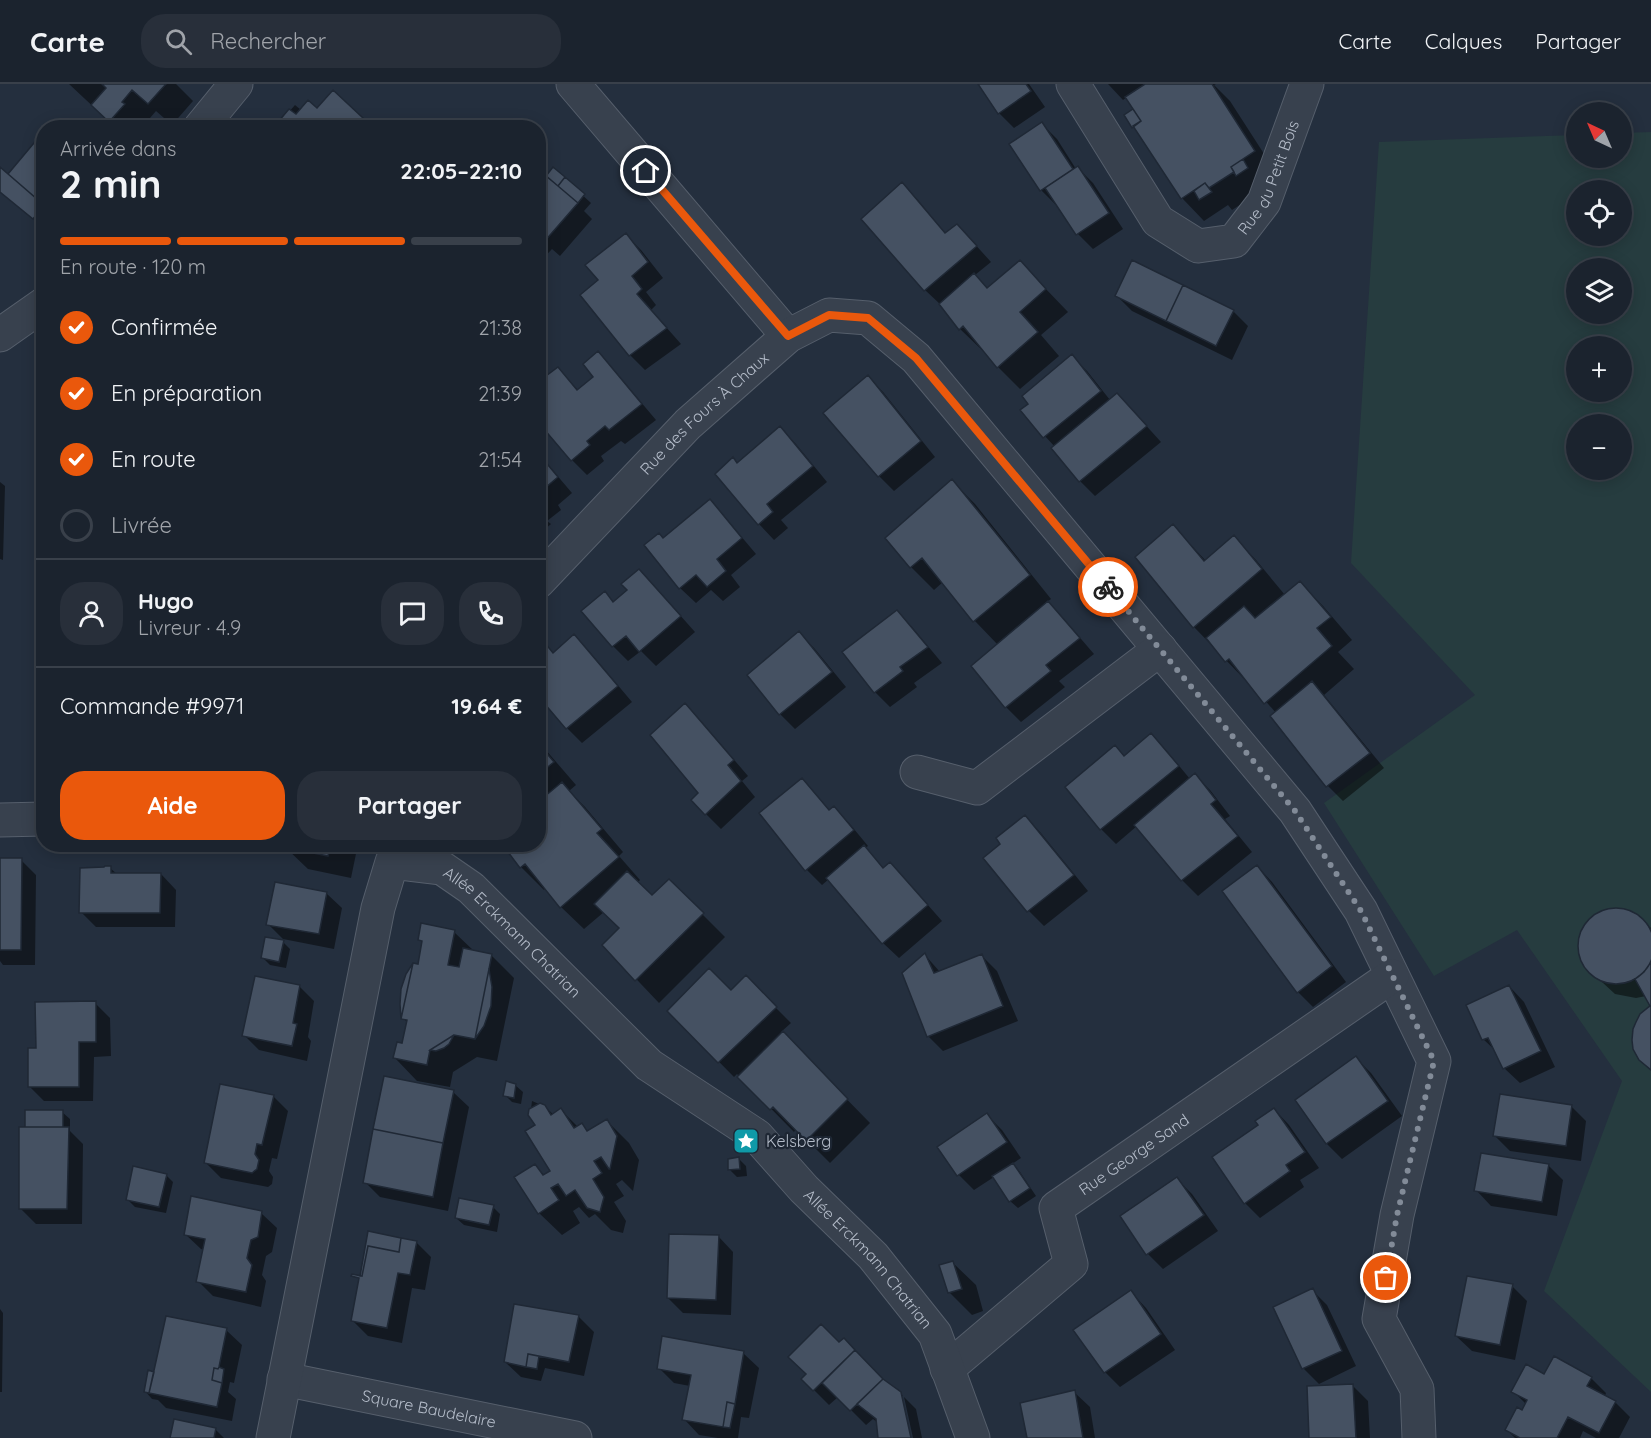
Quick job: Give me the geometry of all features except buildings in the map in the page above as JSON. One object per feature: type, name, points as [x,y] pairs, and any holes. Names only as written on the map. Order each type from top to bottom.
[{"type":"street","points":[[207,120],[236,84]]},
{"type":"street","points":[[573,84],[788,336]]},
{"type":"street","name":"Rue du Petit Bois","points":[[1073,84],[1158,221],[1198,246],[1234,241],[1264,202],[1307,84]]},
{"type":"street","points":[[0,334],[36,309]]},
{"type":"street","name":"Rue des Fours À Chaux","points":[[546,574],[688,424],[788,336],[829,315],[868,318],[916,358],[1295,811],[1361,911],[1434,1061],[1397,1215],[1379,1319],[1417,1389],[1419,1438]]},
{"type":"street","points":[[917,772],[977,788],[1160,649]]},
{"type":"street","points":[[0,820],[36,819]]},
{"type":"street","name":"Allée Erckmann Chatrian","points":[[273,1438],[378,908],[394,853],[442,868],[471,888],[649,1065],[757,1136],[804,1189],[873,1256],[934,1334],[973,1438]]},
{"type":"street","name":"Rue George Sand","points":[[947,1369],[1071,1264],[1056,1208],[1392,976]]},
{"type":"street","name":"Square Baudelaire","points":[[284,1379],[575,1438]]},
{"type":"green space","points":[[1651,132],[1651,1392],[1544,1291],[1622,1081],[1517,930],[1434,976],[1324,803],[1475,695],[1351,563],[1379,142],[1566,135],[1566,168],[1632,168],[1632,133]]},
{"type":"way so far","points":[[1108,587],[1295,811],[1361,911],[1434,1061],[1397,1215],[1386,1278]]},
{"type":"place","name":"Kelsberg","points":[[746,1141]]},
{"type":"route","points":[[646,171],[788,336],[829,315],[868,318],[916,358],[1108,587]]}]
